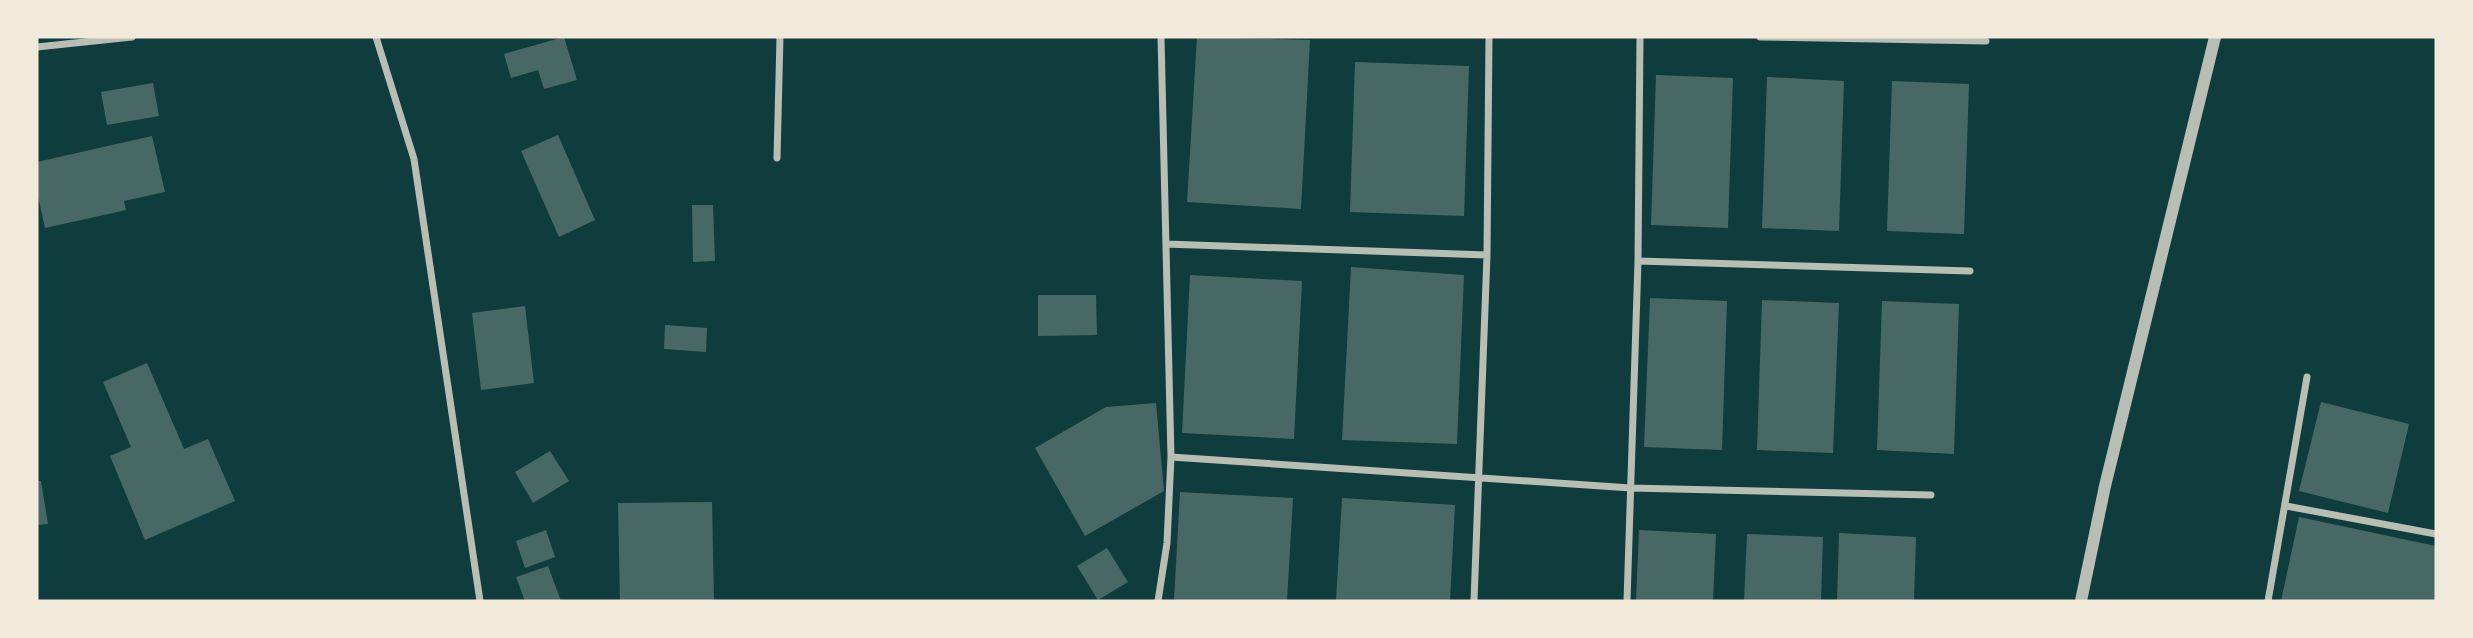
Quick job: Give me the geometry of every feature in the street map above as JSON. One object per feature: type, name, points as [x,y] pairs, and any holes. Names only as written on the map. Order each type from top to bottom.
[{"type":"street","points":[[37,47],[132,37]]},
{"type":"street","points":[[376,37],[414,159],[480,601]]},
{"type":"street","points":[[776,158],[780,37]]},
{"type":"street","points":[[1158,601],[1167,543],[1171,457],[1161,37]]},
{"type":"street","points":[[1474,601],[1487,255],[1489,37]]},
{"type":"street","points":[[1627,601],[1637,261],[1640,37]]},
{"type":"street","points":[[1760,37],[1986,41]]},
{"type":"street","points":[[2081,601],[2105,486],[2216,37]]},
{"type":"street","points":[[1166,244],[1487,255]]},
{"type":"street","points":[[1637,261],[1970,271]]},
{"type":"street","points":[[2269,601],[2307,377]]},
{"type":"street","points":[[1171,457],[1631,488],[1931,495]]},
{"type":"street","points":[[2286,506],[2436,534]]},
{"type":"building","points":[[564,37],[577,80],[544,89],[538,70],[511,78],[504,54]]},
{"type":"building","points":[[1197,37],[1310,40],[1301,209],[1187,202]]},
{"type":"building","points":[[1355,62],[1469,66],[1464,216],[1350,212]]},
{"type":"building","points":[[1656,75],[1733,78],[1728,228],[1651,225]]},
{"type":"building","points":[[1767,77],[1844,81],[1839,231],[1762,228]]},
{"type":"building","points":[[1892,81],[1969,84],[1964,234],[1887,231]]},
{"type":"building","points":[[153,83],[159,116],[107,125],[101,92]]},
{"type":"building","points":[[558,135],[595,220],[559,237],[521,151]]},
{"type":"building","points":[[152,136],[165,192],[124,201],[126,210],[45,228],[37,192],[37,162]]},
{"type":"building","points":[[692,205],[713,205],[715,261],[693,262]]},
{"type":"building","points":[[1351,267],[1464,275],[1457,444],[1342,440]]},
{"type":"building","points":[[1190,275],[1302,281],[1294,439],[1182,433]]},
{"type":"building","points":[[1038,295],[1096,295],[1097,335],[1038,336]]},
{"type":"building","points":[[1650,298],[1727,301],[1722,450],[1644,447]]},
{"type":"building","points":[[1762,300],[1839,303],[1833,453],[1757,450]]},
{"type":"building","points":[[1882,301],[1959,304],[1954,454],[1877,450]]},
{"type":"building","points":[[525,306],[534,383],[481,390],[472,313]]},
{"type":"building","points":[[665,325],[707,328],[706,352],[664,349]]},
{"type":"building","points":[[147,363],[184,449],[208,439],[235,501],[145,540],[110,456],[131,447],[103,382]]},
{"type":"building","points":[[2321,402],[2409,424],[2388,513],[2299,491]]},
{"type":"building","points":[[1156,403],[1164,491],[1085,536],[1035,448],[1106,407]]},
{"type":"building","points":[[550,451],[569,481],[533,503],[515,472]]},
{"type":"building","points":[[37,481],[41,481],[48,524],[37,525]]},
{"type":"building","points":[[1180,492],[1293,498],[1287,601],[1174,601]]},
{"type":"building","points":[[1342,498],[1455,505],[1450,601],[1336,601]]},
{"type":"building","points":[[712,502],[714,601],[620,601],[618,503]]},
{"type":"building","points":[[2299,517],[2436,546],[2436,601],[2281,601]]},
{"type":"building","points":[[546,530],[555,557],[525,568],[516,541]]},
{"type":"building","points":[[1639,530],[1716,534],[1713,601],[1636,601]]},
{"type":"building","points":[[1839,533],[1916,537],[1914,601],[1837,601]]},
{"type":"building","points":[[1747,534],[1823,537],[1821,601],[1744,601]]},
{"type":"building","points":[[1107,548],[1128,582],[1098,600],[1077,566]]},
{"type":"building","points":[[548,566],[561,601],[525,601],[516,577]]}]
